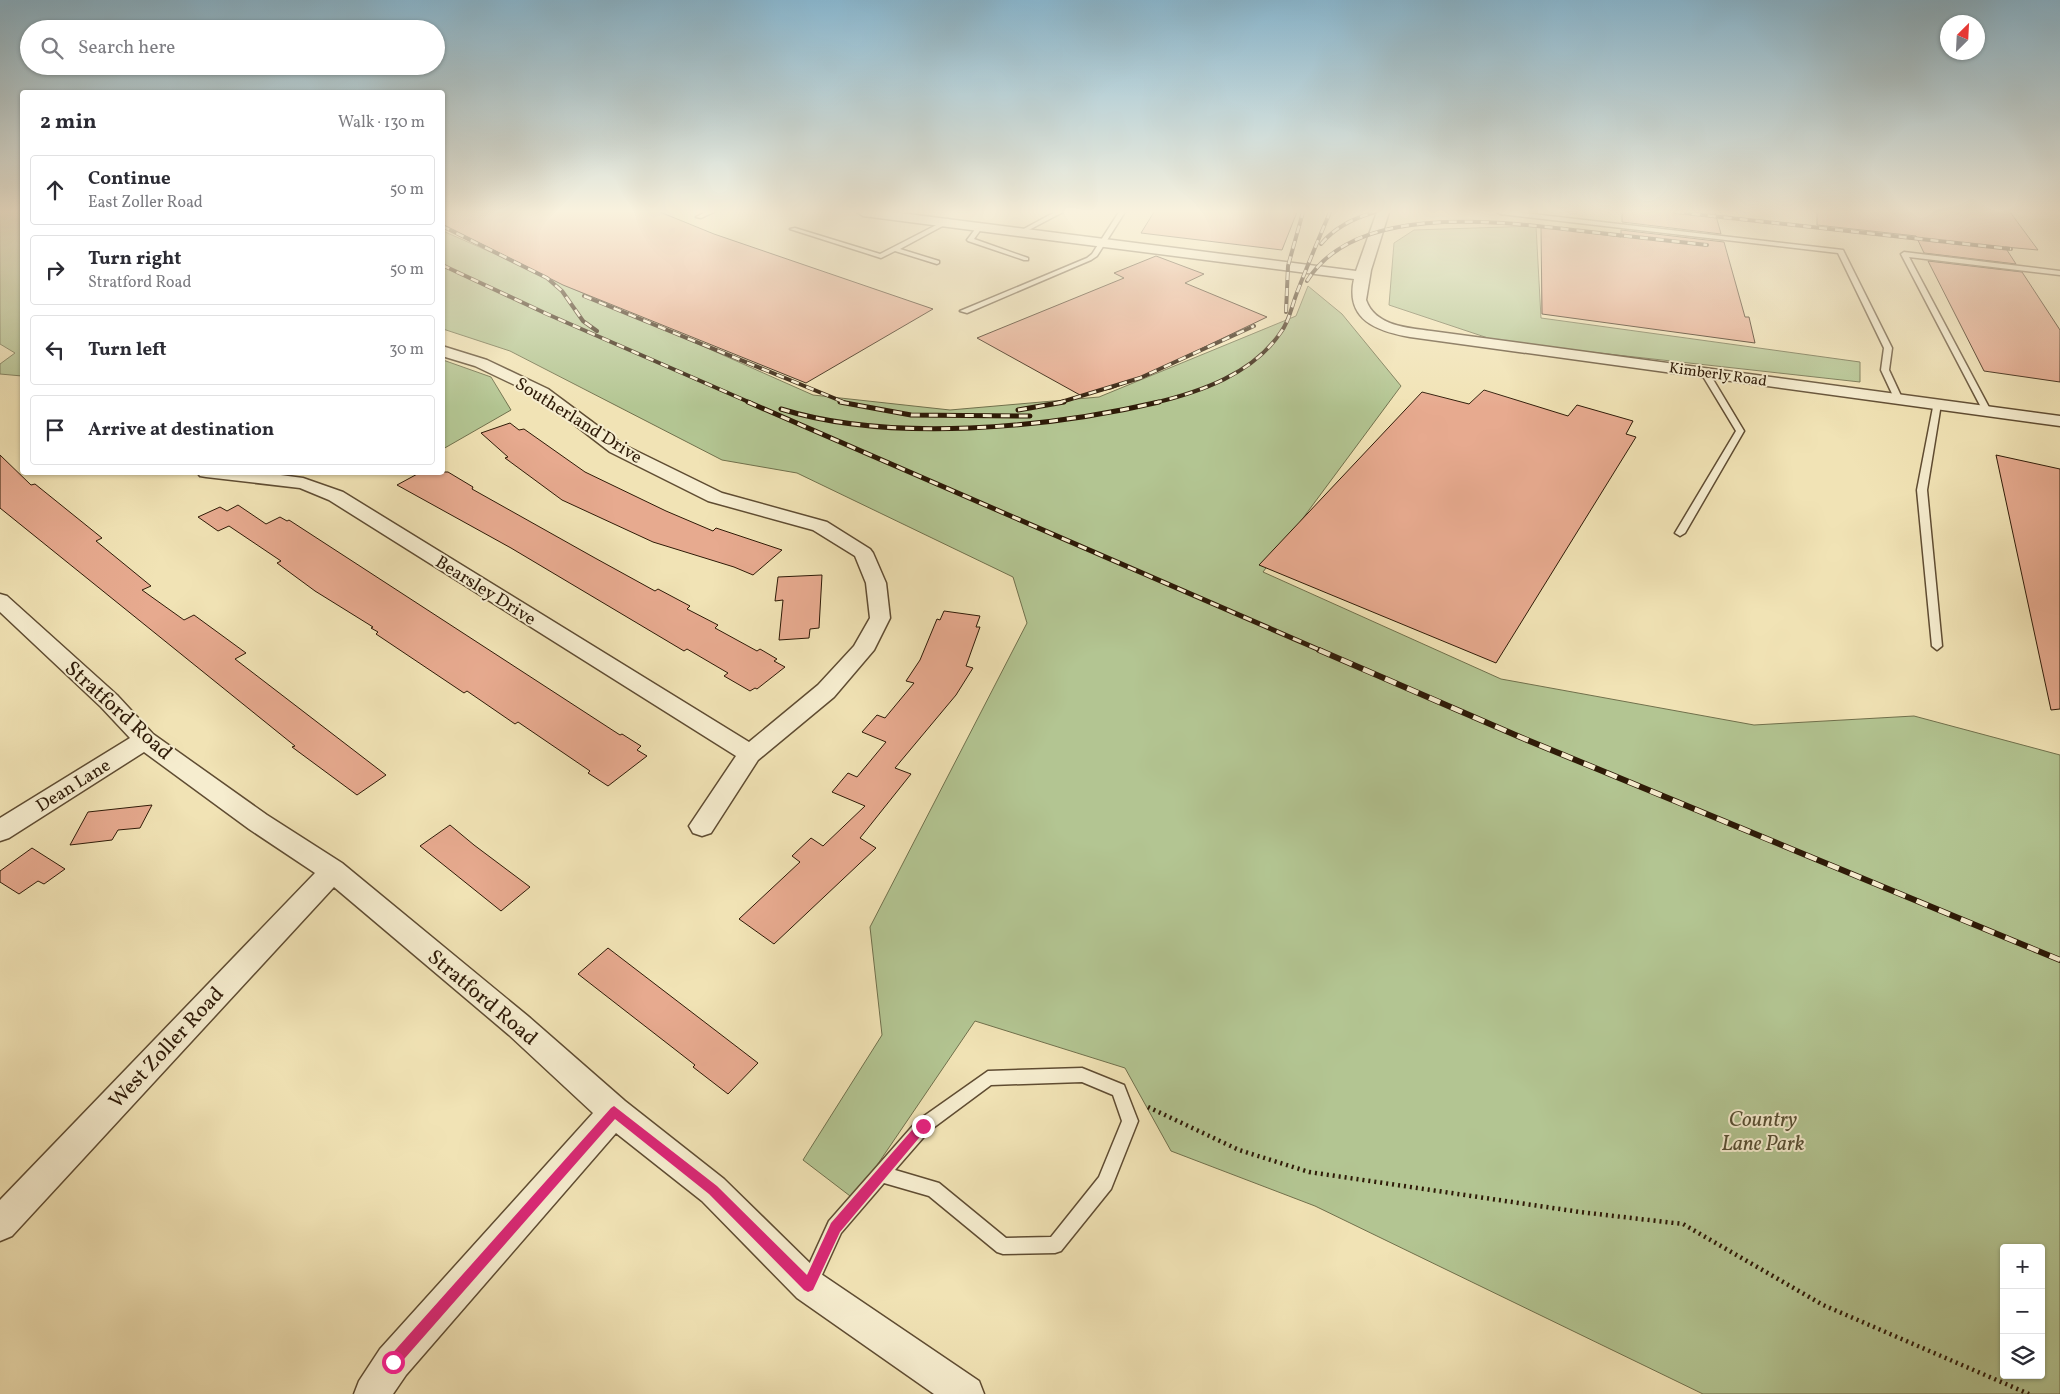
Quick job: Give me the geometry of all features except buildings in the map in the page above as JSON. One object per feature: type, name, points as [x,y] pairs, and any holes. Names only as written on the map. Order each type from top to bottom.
[{"type":"street","name":"Kimberly Road","points":[[1362,277],[1359,300],[1364,311],[1377,322],[1430,336],[2060,421]]},
{"type":"street","name":"Southerland Drive","points":[[445,352],[481,363],[542,392],[616,448],[715,497],[820,526],[863,553],[876,583],[880,618],[863,650],[826,691],[750,754],[702,826]]},
{"type":"street","name":"Bearsley Drive","points":[[232,475],[303,483],[336,496],[750,754]]},
{"type":"street","name":"Stratford Road","points":[[0,602],[109,701],[145,740],[258,822],[333,871],[519,1026],[614,1112],[713,1190],[808,1286],[966,1394]]},
{"type":"street","name":"Dean Lane","points":[[0,831],[145,740]]},
{"type":"street","name":"West Zoller Road","points":[[0,1224],[333,871]]},
{"type":"street","points":[[372,1394],[393,1362],[614,1112]]},
{"type":"lane","points":[[964,311],[1046,277]]},
{"type":"lane","points":[[1854,277],[1888,348],[1885,370],[1898,398]]},
{"type":"lane","points":[[1916,277],[1987,411]]},
{"type":"lane","points":[[1680,533],[1740,431],[1705,372]]},
{"type":"lane","points":[[1937,404],[1922,490],[1937,646]]},
{"type":"lane","points":[[808,1286],[835,1227],[923,1126],[988,1078],[1082,1075],[1119,1090],[1130,1121],[1105,1184],[1055,1245],[1003,1246],[933,1189],[882,1174]]},
{"type":"path","points":[[1148,1107],[1239,1150],[1309,1172],[1580,1212],[1684,1224],[1823,1305],[2029,1394]]},
{"type":"green space","points":[[0,277],[20,277],[20,376],[0,374],[0,364],[15,353],[0,344]]},
{"type":"green space","name":"Country Lane Park","points":[[445,277],[547,277],[813,395],[950,410],[1099,397],[1296,316],[1308,286],[1342,314],[1401,386],[1263,572],[1501,679],[1754,725],[1914,716],[2060,755],[2060,1394],[1703,1394],[1315,1206],[1171,1151],[1125,1068],[975,1021],[854,1199],[803,1160],[882,1035],[870,927],[1027,623],[1013,577],[797,473],[722,460],[510,351],[445,330]]},
{"type":"green space","points":[[1391,277],[1539,277],[1541,318],[1860,362],[1860,382],[1500,342],[1389,305]]},
{"type":"green space","points":[[445,361],[491,377],[511,410],[445,448]]},
{"type":"railway","points":[[468,277],[547,314],[751,403]]},
{"type":"railway","points":[[545,277],[562,291],[583,321],[597,331]]},
{"type":"railway","points":[[1286,312],[1288,277]]},
{"type":"railway","points":[[1154,403],[1207,387],[1241,370],[1256,359],[1269,347],[1287,322],[1303,277]]},
{"type":"railway","points":[[1307,281],[1311,277]]},
{"type":"railway","points":[[584,296],[846,403]]},
{"type":"railway","points":[[1058,403],[1140,378],[1254,326]]},
{"type":"railway","points":[[748,402],[1322,651]]},
{"type":"railway","points":[[840,402],[911,415],[1030,416]]},
{"type":"railway","points":[[1018,410],[1064,402]]},
{"type":"railway","points":[[781,409],[824,420],[871,426],[920,429],[1020,425],[1069,419],[1159,402]]},
{"type":"railway","points":[[1319,650],[1520,737],[2060,960]]},
{"type":"route","points":[[393,1362],[614,1112],[713,1190],[808,1286],[835,1227],[923,1126]]}]
